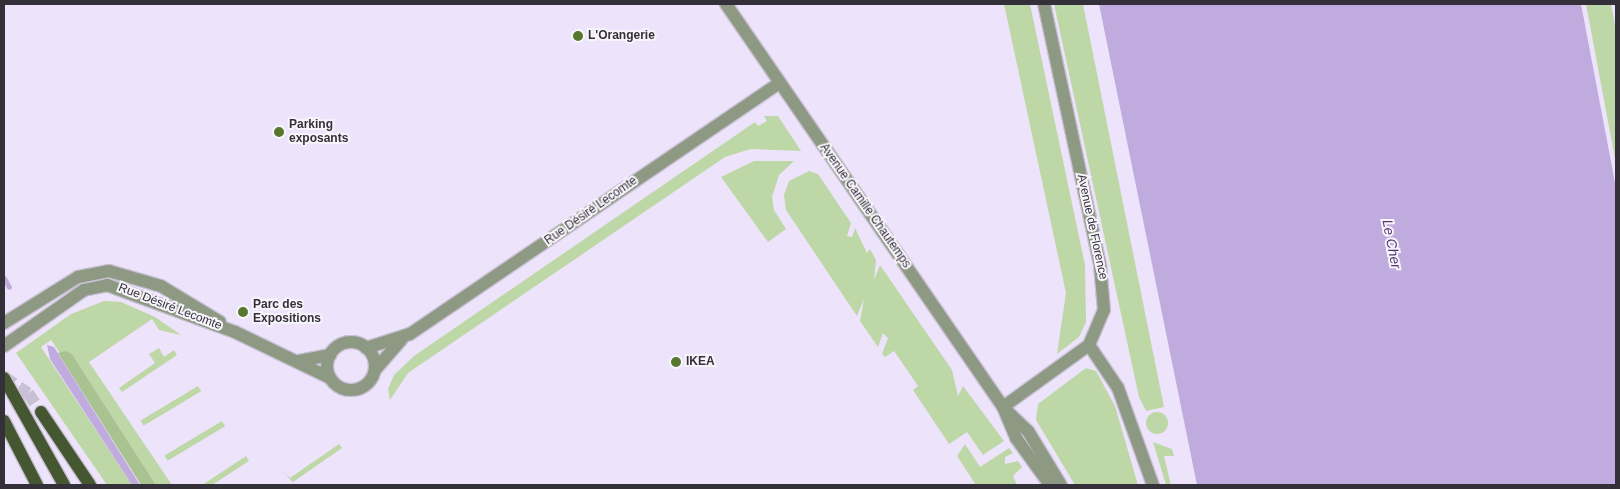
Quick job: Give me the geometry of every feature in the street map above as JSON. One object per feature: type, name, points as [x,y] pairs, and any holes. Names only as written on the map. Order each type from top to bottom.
[{"type":"main road","points":[[4,378],[64,485]]},
{"type":"main road","points":[[41,412],[90,485]]},
{"type":"main road","points":[[4,421],[37,485]]},
{"type":"main road","points":[[4,434],[14,443]]},
{"type":"street","name":"Avenue Camille Chautemps","points":[[726,4],[1004,407],[1028,431],[1062,485]]},
{"type":"street","name":"Avenue de Florence","points":[[1004,407],[1089,345],[1102,322],[1104,290],[1044,4]]},
{"type":"street","name":"Rue Désiré Lecomte","points":[[375,370],[401,340],[780,83]]},
{"type":"street","name":"Rue Désiré Lecomte","points":[[4,322],[78,277],[109,271],[161,286],[235,332]]},
{"type":"street","name":"Rue Désiré Lecomte","points":[[4,346],[84,290],[107,285],[235,332],[299,361],[330,378]]},
{"type":"street","name":"Rue Désiré Lecomte","points":[[366,348],[401,340]]},
{"type":"street","points":[[299,361],[330,355],[346,343],[366,348],[375,370],[368,383],[355,390],[341,387],[330,378],[330,355]]},
{"type":"street","points":[[1089,345],[1118,388],[1153,485]]},
{"type":"street","name":"Avenue Camille Chautemps","points":[[1004,407],[1016,438],[1050,485]]},
{"type":"green space","points":[[1004,4],[1030,4],[1085,265],[1086,322],[1079,337],[1057,354],[1066,293]]},
{"type":"green space","points":[[1054,4],[1083,4],[1164,407],[1146,411],[1139,397]]},
{"type":"green space","points":[[1586,4],[1611,4],[1616,31],[1616,164]]},
{"type":"green space","points":[[764,116],[778,116],[801,151],[751,149],[725,157],[408,373],[390,400],[388,389],[394,375],[414,356],[755,122],[758,126],[767,121]]},
{"type":"green space","points":[[754,161],[794,161],[779,175],[772,197],[774,210],[786,229],[768,242],[721,177]]},
{"type":"green space","points":[[809,171],[818,174],[851,223],[847,236],[852,237],[855,228],[867,253],[870,249],[876,260],[874,280],[880,265],[952,370],[958,396],[963,386],[1004,441],[983,455],[967,432],[949,444],[913,390],[918,386],[894,351],[885,357],[882,354],[888,338],[883,333],[878,347],[860,321],[864,299],[857,316],[786,210],[784,195],[789,181]]},
{"type":"green space","points":[[104,301],[121,302],[155,317],[181,335],[159,330],[152,319],[89,362],[172,485],[156,485],[72,354],[60,353],[51,340],[41,347],[132,485],[107,485],[16,353],[71,314]]},
{"type":"green space","points":[[159,348],[164,357],[174,350],[177,355],[122,392],[119,388],[155,363],[149,354]]},
{"type":"green space","points":[[65,351],[72,354],[156,485],[141,485],[58,353]]},
{"type":"green space","points":[[1086,368],[1096,371],[1115,406],[1138,485],[1075,485],[1036,420],[1038,404]]},
{"type":"green space","points":[[198,386],[201,391],[144,426],[141,421]]},
{"type":"green space","points":[[1157,412],[1165,415],[1168,423],[1165,431],[1157,434],[1149,431],[1146,423],[1149,415]]},
{"type":"green space","points":[[222,421],[225,426],[168,461],[165,456]]},
{"type":"green space","points":[[1153,442],[1172,449],[1174,456],[1164,456],[1171,485],[1166,485]]},
{"type":"green space","points":[[339,444],[342,448],[293,482],[295,485],[282,470],[290,478]]},
{"type":"green space","points":[[965,444],[980,467],[1009,448],[1013,453],[1005,457],[1005,464],[1018,461],[1022,467],[1013,476],[1017,485],[976,485],[957,456]]},
{"type":"green space","points":[[246,456],[249,461],[212,485],[202,485]]},
{"type":"water","name":"Le Cher","points":[[1099,4],[1581,4],[1616,188],[1616,485],[1197,485]]},
{"type":"water","points":[[47,345],[54,347],[140,485],[132,485],[50,359]]},
{"type":"waterway","points":[[4,278],[9,287]]},
{"type":"tunnel","points":[[4,377],[28,393],[41,412]]},
{"type":"place","name":"L'Orangerie","points":[[578,36]]},
{"type":"place","name":"Parking exposants","points":[[279,132]]},
{"type":"place","name":"Parc des Expositions","points":[[243,312]]},
{"type":"place","name":"IKEA","points":[[676,362]]}]
